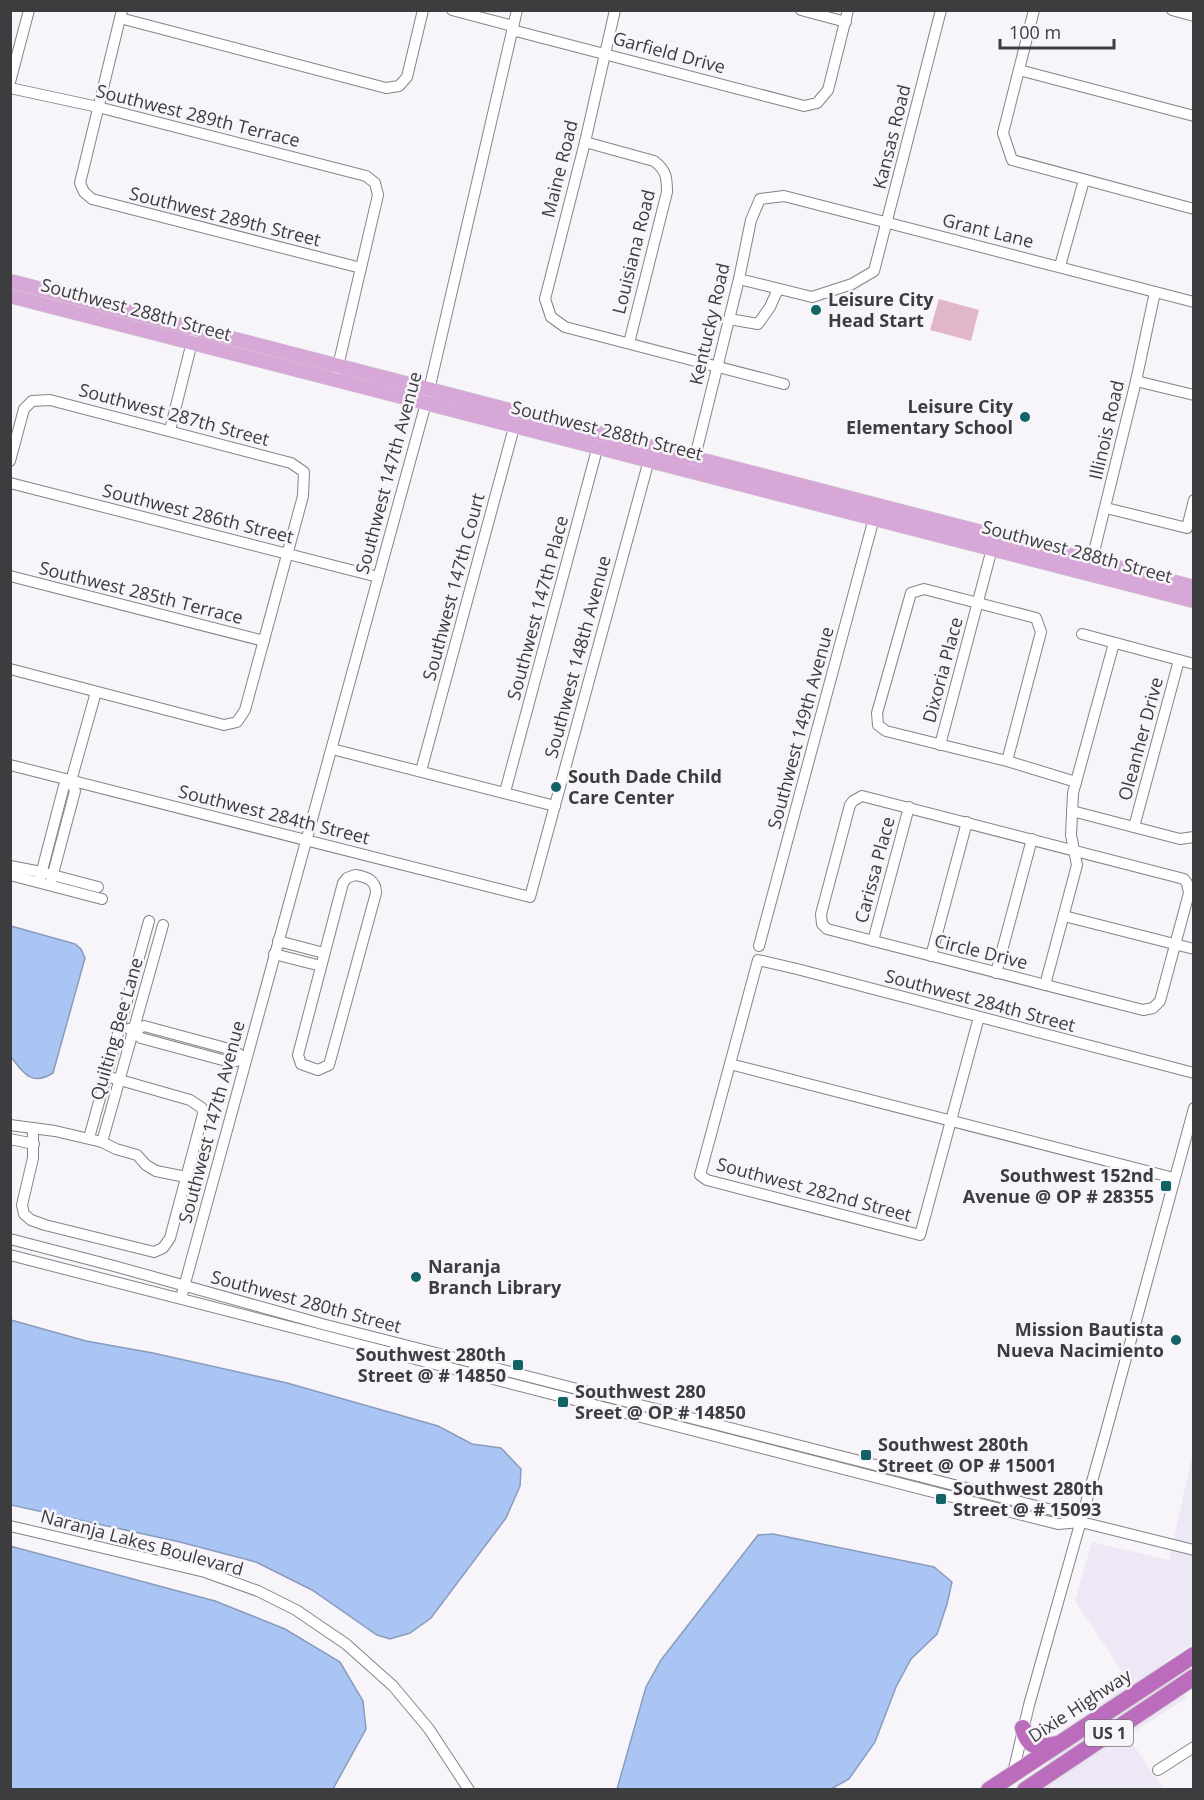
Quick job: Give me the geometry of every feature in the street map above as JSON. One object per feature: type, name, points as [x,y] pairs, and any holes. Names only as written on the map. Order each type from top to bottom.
[{"type":"highway","name":"Dixie Highway","points":[[988,1790],[1010,1781],[1058,1744],[1194,1655]]},
{"type":"highway","name":"US 1","points":[[1025,1790],[1194,1677]]},
{"type":"highway","points":[[1020,1790],[1020,1783],[1025,1778],[1089,1734],[1103,1714]]},
{"type":"highway","points":[[1023,1728],[1025,1736],[1032,1744],[1042,1747],[1058,1744]]},
{"type":"main road","name":"Southwest 288th Street","points":[[10,281],[602,433],[694,464],[874,518],[1092,560],[1194,587]]},
{"type":"main road","name":"Southwest 288th Street","points":[[10,296],[649,460],[694,464],[994,542],[1089,574],[1194,601]]},
{"type":"street","points":[[10,82],[16,38],[29,10]]},
{"type":"street","points":[[98,107],[121,14],[386,88],[399,86],[407,77],[423,10]]},
{"type":"street","name":"Garfield Drive","points":[[452,10],[605,54],[804,106],[817,103],[828,90],[846,22]]},
{"type":"street","name":"Southwest 147th Avenue","points":[[181,1298],[426,403],[517,10]]},
{"type":"street","name":"Maine Road","points":[[615,10],[585,142],[545,299],[550,318],[565,327],[629,343]]},
{"type":"street","points":[[801,10],[846,22],[848,10]]},
{"type":"street","name":"Kansas Road","points":[[778,289],[812,297],[852,284],[874,271],[941,10]]},
{"type":"street","points":[[1034,10],[1003,133],[1012,160],[1194,209]]},
{"type":"street","points":[[1172,10],[1194,16]]},
{"type":"street","points":[[1019,70],[1194,116]]},
{"type":"street","name":"Southwest 289th Terrace","points":[[10,88],[98,107],[366,176],[375,183],[378,195],[361,268]]},
{"type":"street","name":"Southwest 289th Street","points":[[98,107],[80,183],[84,192],[92,199],[361,268]]},
{"type":"street","name":"Louisiana Road","points":[[585,142],[654,161],[664,168],[667,177],[667,192],[629,343]]},
{"type":"street","points":[[1060,266],[1084,180]]},
{"type":"street","name":"Grant Lane","points":[[773,196],[784,196],[1194,302]]},
{"type":"street","name":"Kentucky Road","points":[[694,464],[751,220],[760,199],[773,196]]},
{"type":"street","points":[[335,380],[361,268]]},
{"type":"street","points":[[729,319],[758,324],[770,307],[778,289],[739,279]]},
{"type":"street","name":"Illinois Road","points":[[1089,574],[1155,292]]},
{"type":"street","points":[[170,430],[195,329]]},
{"type":"street","points":[[629,343],[784,384]]},
{"type":"street","points":[[1136,381],[1194,396]]},
{"type":"street","name":"Southwest 287th Street","points":[[10,461],[24,409],[32,401],[50,400],[291,463],[304,472],[303,496],[287,554]]},
{"type":"street","name":"Southwest 147th Court","points":[[421,771],[518,411]]},
{"type":"street","name":"Southwest 147th Place","points":[[505,792],[602,433]]},
{"type":"street","name":"Southwest 148th Avenue","points":[[530,897],[649,460]]},
{"type":"street","name":"Southwest 286th Street","points":[[10,483],[378,578]]},
{"type":"street","points":[[1106,508],[1187,528],[1194,500]]},
{"type":"street","name":"Southwest 149th Avenue","points":[[759,946],[874,518]]},
{"type":"street","name":"Dixoria Place","points":[[940,745],[994,542]]},
{"type":"street","points":[[10,669],[224,725],[237,722],[245,710],[287,554]]},
{"type":"street","name":"Southwest 285th Terrace","points":[[10,576],[264,641]]},
{"type":"street","points":[[1007,761],[1041,632],[1036,618],[924,589],[911,593],[877,712],[878,724],[886,731],[1007,761],[1076,782]]},
{"type":"street","points":[[1082,634],[1194,663]]},
{"type":"street","points":[[1045,986],[1077,865],[1071,835],[1073,793],[1114,643]]},
{"type":"street","name":"Oleanher Drive","points":[[1134,827],[1179,660]]},
{"type":"street","points":[[46,879],[75,791],[71,781],[96,692]]},
{"type":"street","points":[[332,748],[555,806]]},
{"type":"street","name":"Southwest 284th Street","points":[[10,765],[530,897]]},
{"type":"street","name":"Circle Drive","points":[[866,796],[909,807],[1184,879],[1189,893],[1160,1001],[1148,1010],[1045,986],[827,929],[822,924],[821,914],[853,801],[857,797],[866,796]]},
{"type":"street","name":"Carissa Place","points":[[873,941],[909,807]]},
{"type":"street","points":[[1072,811],[1180,839],[1194,837]]},
{"type":"street","points":[[931,956],[967,822]]},
{"type":"street","points":[[996,973],[1032,839]]},
{"type":"street","points":[[10,866],[102,899]]},
{"type":"street","points":[[10,875],[98,887]]},
{"type":"street","points":[[355,875],[370,879],[376,893],[345,1008],[329,1065],[318,1070],[301,1064],[298,1055],[321,966],[343,883],[347,878],[355,875]]},
{"type":"street","points":[[1064,916],[1194,950]]},
{"type":"street","name":"Quilting Bee Lane","points":[[88,1138],[149,921]]},
{"type":"street","name":"Quilting Bee Lane","points":[[102,1142],[163,925]]},
{"type":"street","points":[[278,941],[324,953]]},
{"type":"street","points":[[274,954],[321,966]]},
{"type":"street","name":"Southwest 284th Street","points":[[730,1064],[758,960],[1194,1073]]},
{"type":"street","points":[[951,1120],[979,1017]]},
{"type":"street","points":[[120,1026],[133,1030],[141,1038],[230,1062],[246,1059]]},
{"type":"street","points":[[730,1064],[1174,1178]]},
{"type":"street","name":"Southwest 282nd Street","points":[[730,1064],[700,1175],[706,1180],[765,1197],[920,1235],[951,1120]]},
{"type":"street","points":[[33,1128],[33,1158],[22,1205],[24,1214],[31,1221],[154,1252],[163,1248],[170,1238],[203,1114],[202,1108],[190,1100],[106,1076]]},
{"type":"street","points":[[1010,1781],[1194,1108]]},
{"type":"street","points":[[10,1125],[102,1142],[137,1155],[146,1165],[156,1171],[186,1177]]},
{"type":"street","points":[[10,1139],[34,1144]]},
{"type":"street","name":"Southwest 280th Street","points":[[10,1239],[322,1324],[486,1371],[554,1394],[738,1429],[1060,1512],[1081,1522],[1194,1550]]},
{"type":"street","name":"Southwest 280th Street","points":[[10,1255],[486,1371],[556,1382],[735,1441],[1058,1524],[1081,1522]]},
{"type":"street","points":[[111,1281],[114,1266]]},
{"type":"street","points":[[554,1394],[556,1382]]},
{"type":"street","points":[[735,1441],[738,1429]]},
{"type":"street","points":[[857,1472],[860,1460]]},
{"type":"street","points":[[930,1491],[934,1479]]},
{"type":"street","points":[[997,1508],[999,1496]]},
{"type":"street","name":"Naranja Lakes Boulevard","points":[[10,1526],[205,1572],[258,1591],[296,1610],[351,1647],[393,1686],[429,1729],[469,1790]]},
{"type":"street","points":[[1158,1770],[1194,1747]]},
{"type":"shaded area","points":[[939,299],[979,310],[971,341],[930,330]]},
{"type":"shaded area","points":[[1193,1453],[1193,1644],[1166,1661],[1187,1698],[1127,1736],[1164,1789],[1038,1790],[1060,1732],[1130,1683],[1075,1601],[1092,1542],[1169,1560]]},
{"type":"water","points":[[11,926],[75,944],[81,949],[85,958],[53,1073],[39,1079],[28,1076],[11,1057]]},
{"type":"water","points":[[11,1320],[86,1341],[153,1353],[287,1383],[438,1426],[472,1444],[501,1448],[521,1469],[520,1486],[506,1518],[431,1618],[410,1633],[390,1639],[377,1635],[312,1590],[256,1562],[180,1542],[11,1505]]},
{"type":"water","points":[[773,1534],[934,1567],[952,1582],[937,1634],[911,1659],[896,1687],[875,1742],[849,1779],[831,1789],[617,1789],[646,1687],[661,1660],[758,1535]]},
{"type":"water","points":[[10,1546],[215,1601],[285,1629],[340,1662],[363,1701],[366,1729],[333,1789],[11,1789]]},
{"type":"place","name":"Leisure City Head Start","points":[[816,310]]},
{"type":"place","name":"Leisure City Elementary School","points":[[1025,417]]},
{"type":"place","name":"South Dade Child Care Center","points":[[556,787]]},
{"type":"place","name":"Southwest 152nd Avenue @ OP # 28355","points":[[1166,1186]]},
{"type":"place","name":"Naranja Branch Library","points":[[416,1277]]},
{"type":"place","name":"Mission Bautista Nueva Nacimiento","points":[[1176,1340]]},
{"type":"place","name":"Southwest 280th Street @ # 14850","points":[[518,1365]]},
{"type":"place","name":"Southwest 280 Sreet @ OP # 14850","points":[[563,1402]]},
{"type":"place","name":"Southwest 280th Street @ OP # 15001","points":[[866,1455]]},
{"type":"place","name":"Southwest 280th Street @ # 15093","points":[[941,1499]]}]
